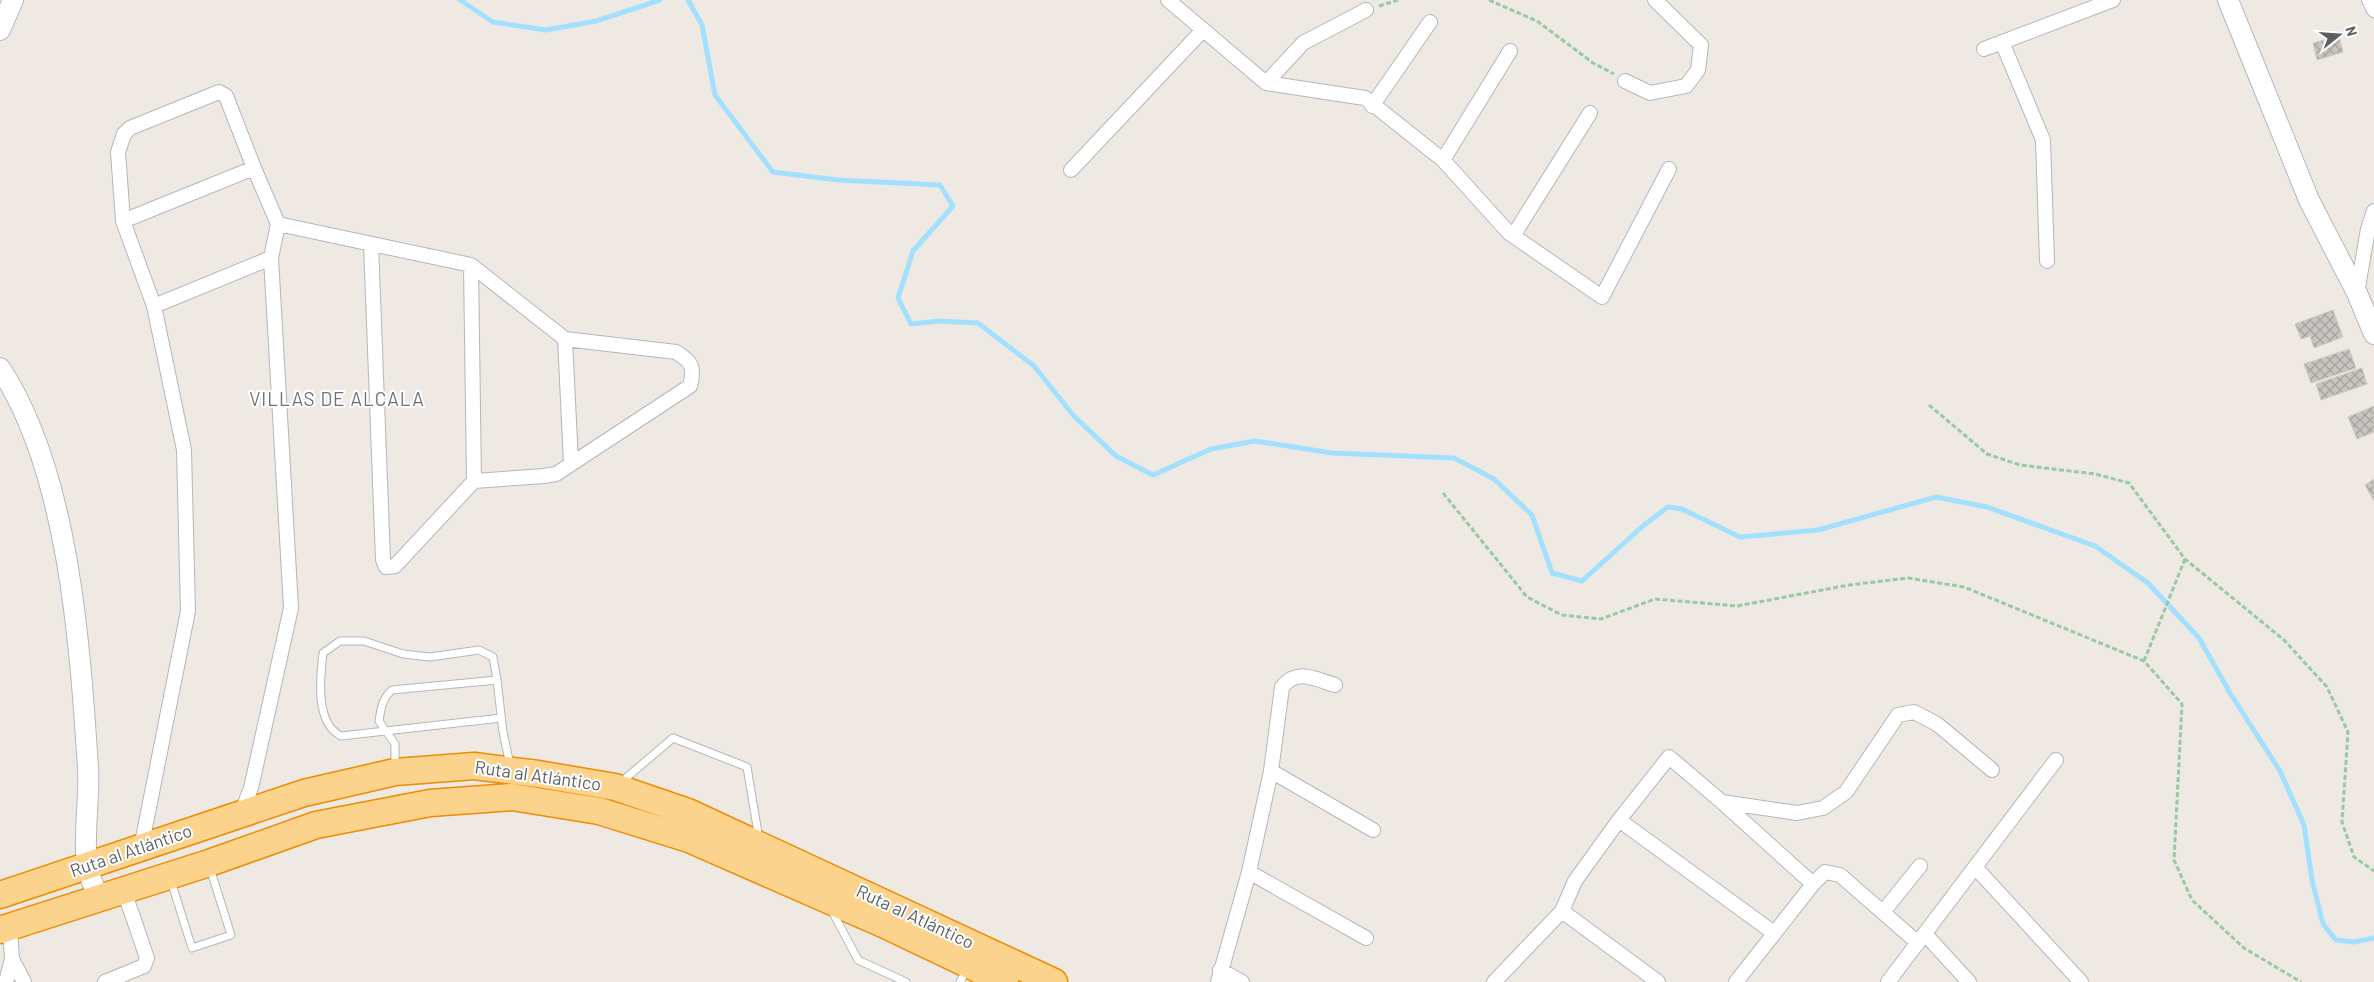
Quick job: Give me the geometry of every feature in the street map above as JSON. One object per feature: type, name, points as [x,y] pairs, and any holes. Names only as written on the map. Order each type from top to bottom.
[{"type":"highway","name":"Ruta al Atlántico","points":[[0,895],[304,793],[395,772],[474,766],[615,787],[688,812],[1054,982]]},
{"type":"highway","points":[[304,793],[316,801],[320,816],[316,825]]},
{"type":"highway","name":"Ruta al Atlántico","points":[[5,929],[208,863],[316,825],[430,803],[512,797],[599,811],[689,839],[826,899],[964,973],[1005,982]]},
{"type":"street","points":[[0,30],[13,0]]},
{"type":"street","points":[[1168,0],[1266,84],[1365,98],[1372,106],[1443,160],[1514,236],[1602,297],[1669,169]]},
{"type":"street","points":[[1625,81],[1650,93],[1686,86],[1698,70],[1701,45],[1655,0]]},
{"type":"street","points":[[1984,49],[2113,0]]},
{"type":"street","points":[[2228,0],[2309,200],[2356,292],[2374,334]]},
{"type":"street","points":[[2369,0],[2374,10]]},
{"type":"street","points":[[1266,84],[1303,43],[1366,10]]},
{"type":"street","points":[[1372,106],[1430,22]]},
{"type":"street","points":[[1071,170],[1203,30]]},
{"type":"street","points":[[2002,42],[2043,140],[2047,261]]},
{"type":"street","points":[[1443,160],[1510,51]]},
{"type":"street","points":[[141,848],[188,612],[189,586],[184,450],[154,306],[123,221],[118,152],[124,134],[130,128],[223,92],[278,224],[271,258],[291,608],[251,788],[241,814]]},
{"type":"street","points":[[1514,236],[1590,113]]},
{"type":"street","points":[[123,221],[254,168]]},
{"type":"street","points":[[2356,292],[2368,229],[2374,211]]},
{"type":"street","points":[[278,224],[471,265],[565,339],[676,352],[689,360],[694,373],[690,386],[556,474],[474,481],[395,566],[386,567],[383,560],[371,244]]},
{"type":"street","points":[[154,306],[271,258]]},
{"type":"street","points":[[471,265],[474,481]]},
{"type":"street","points":[[565,339],[571,463]]},
{"type":"street","points":[[0,368],[10,382],[30,426],[57,510],[70,589],[83,700],[89,784],[86,842],[87,866],[99,899]]},
{"type":"street","points":[[1242,982],[1219,976],[1249,872],[1271,770],[1282,687],[1289,679],[1298,675],[1335,685]]},
{"type":"street","points":[[1722,802],[1797,813],[1822,808],[1846,792],[1898,715],[1914,712],[1937,724],[1992,770]]},
{"type":"street","points":[[1494,982],[1562,911],[1575,880],[1669,757],[1813,884]]},
{"type":"street","points":[[1888,982],[2056,760]]},
{"type":"street","points":[[1271,770],[1373,830]]},
{"type":"street","points":[[1619,820],[1774,933]]},
{"type":"street","points":[[1883,912],[1920,866]]},
{"type":"street","points":[[1975,867],[2081,982]]},
{"type":"street","points":[[1249,872],[1366,938]]},
{"type":"street","points":[[1736,982],[1813,884],[1825,872],[1840,875],[1883,912],[1921,939],[1969,982]]},
{"type":"street","points":[[105,982],[144,966],[147,958],[124,891]]},
{"type":"street","points":[[1562,911],[1658,982]]},
{"type":"street","points":[[5,929],[12,959],[24,982]]},
{"type":"street","points":[[6,982],[12,959]]},
{"type":"lane","points":[[501,718],[341,736],[333,732],[326,721],[319,687],[323,653],[340,641],[364,641],[403,654],[430,657],[479,650],[493,657],[498,680],[501,718],[511,770]]},
{"type":"lane","points":[[395,772],[395,744],[385,732],[380,721],[381,706],[385,696],[392,690],[498,680]]},
{"type":"lane","points":[[615,787],[673,738],[747,767],[760,844]]},
{"type":"lane","points":[[169,876],[192,948],[231,935],[208,863]]},
{"type":"lane","points":[[826,899],[858,960],[906,982]]},
{"type":"path","points":[[1489,0],[1536,21],[1593,63],[1625,81]]},
{"type":"path","points":[[1929,406],[1987,454],[2020,465],[2095,474],[2128,483],[2185,559],[2284,640],[2327,687],[2348,732],[2342,822],[2354,857],[2374,871]]},
{"type":"path","points":[[1442,492],[1527,597],[1562,615],[1601,619],[1655,600],[1737,606],[1849,585],[1908,578],[1964,587],[2144,661],[2182,704],[2174,860],[2192,900],[2244,948],[2301,982]]},
{"type":"path","points":[[2144,661],[2185,559]]},
{"type":"building","points":[[2339,36],[2343,52],[2317,60],[2313,43]]},
{"type":"building","points":[[2333,310],[2343,337],[2314,348],[2310,336],[2301,339],[2295,324]]},
{"type":"building","points":[[2349,349],[2356,368],[2311,383],[2304,364]]},
{"type":"building","points":[[2362,368],[2367,384],[2321,400],[2316,384]]},
{"type":"building","points":[[2374,406],[2374,432],[2357,439],[2348,417]]},
{"type":"building","points":[[2374,479],[2374,501],[2365,485]]},
{"type":"waterway","points":[[460,0],[493,22],[546,30],[596,21],[660,0]]},
{"type":"waterway","points":[[688,0],[702,25],[715,95],[773,172],[838,180],[940,185],[953,206],[913,251],[898,298],[911,324],[939,321],[978,323],[1034,366],[1073,415],[1116,456],[1153,475],[1211,449],[1255,441],[1332,453],[1454,458],[1494,479],[1532,515],[1552,573],[1582,581],[1644,525],[1668,507],[1682,509],[1740,537],[1818,530],[1936,497],[1987,507],[2095,546],[2148,583],[2199,638],[2230,693],[2280,771],[2304,825],[2312,880],[2323,924],[2336,940],[2354,942],[2374,938]]},
{"type":"district","name":"VILLAS DE ALCALA","points":[[337,399]]}]
